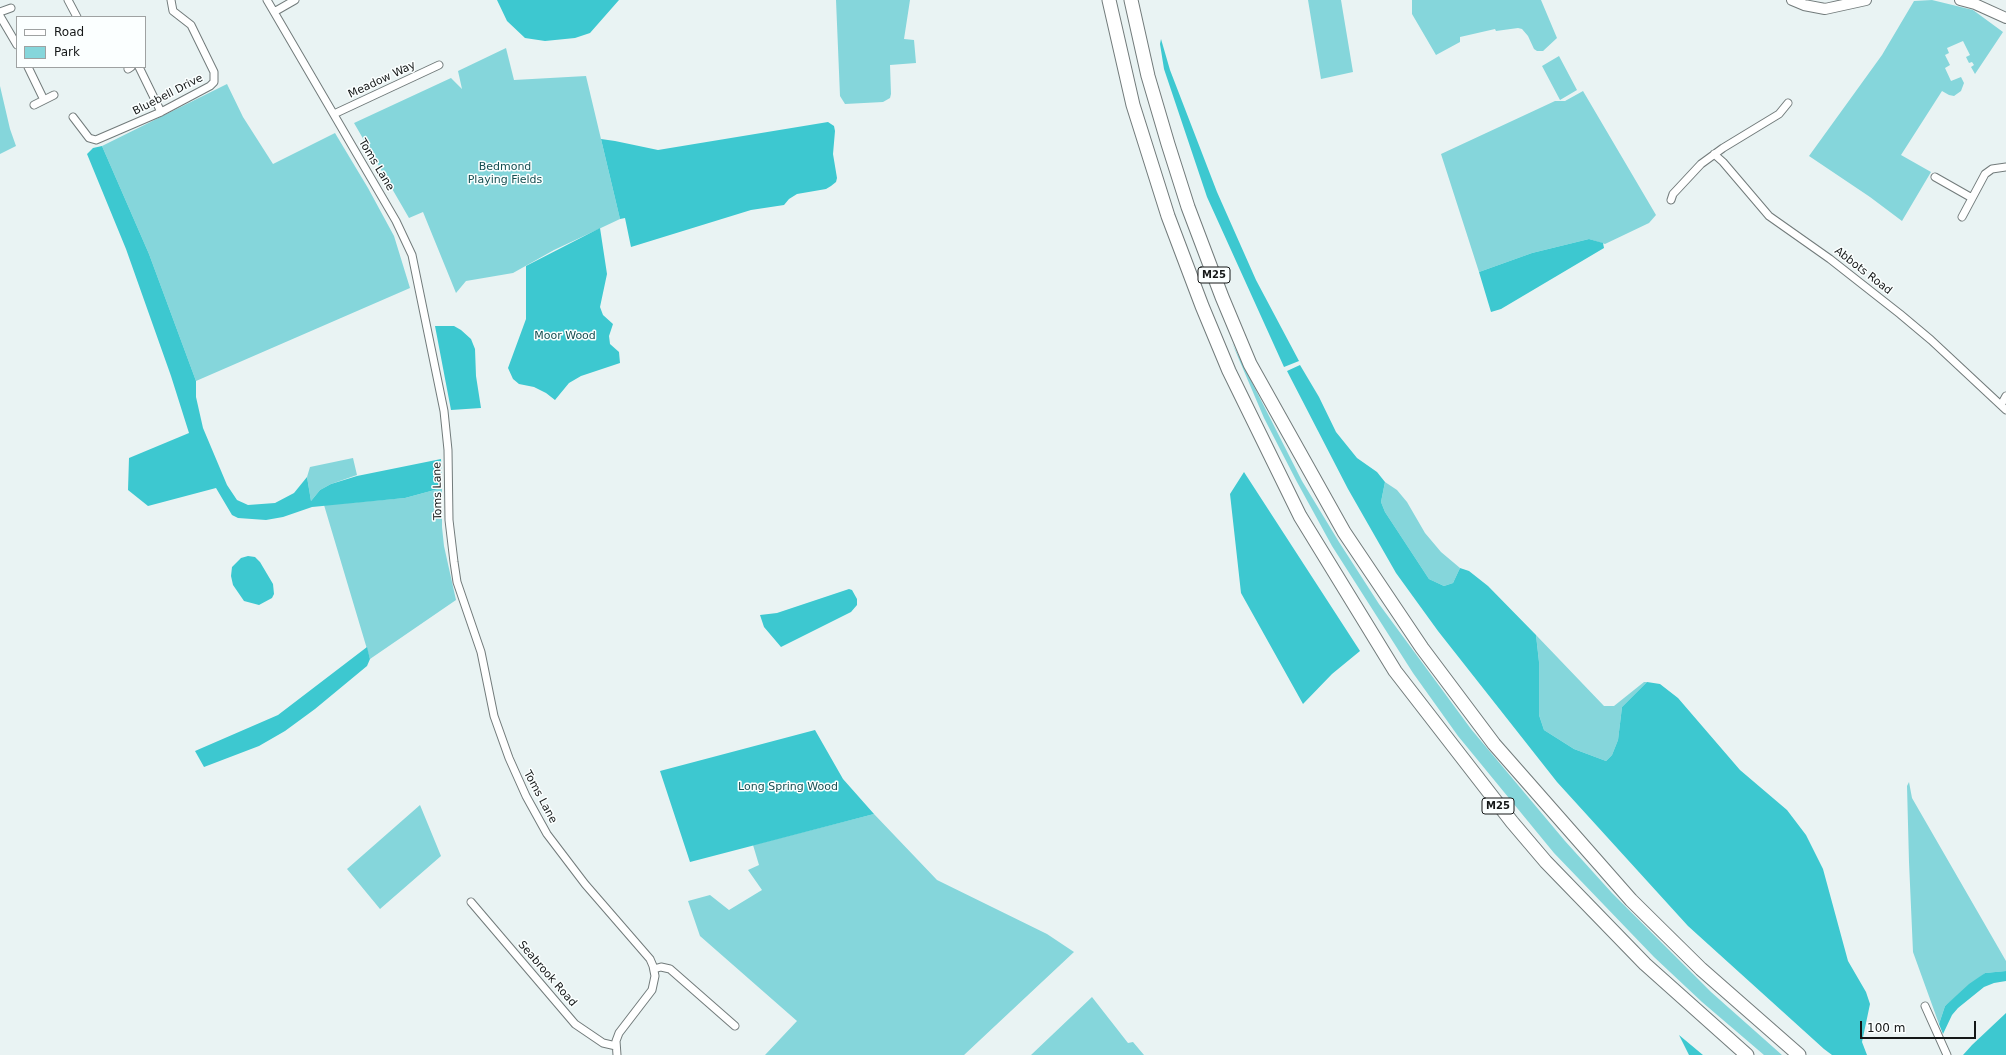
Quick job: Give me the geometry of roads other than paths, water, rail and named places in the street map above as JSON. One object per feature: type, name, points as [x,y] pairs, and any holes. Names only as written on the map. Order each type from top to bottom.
[{"type":"highway","name":"M25","points":[[1109,0],[1133,106],[1168,216],[1202,306],[1229,371],[1305,522],[1395,671],[1507,816],[1546,862],[1645,964],[1747,1055]]},
{"type":"highway","name":"M25","points":[[1131,0],[1148,76],[1168,144],[1188,207],[1222,298],[1250,364],[1344,532],[1422,648],[1494,744],[1631,900],[1701,970],[1799,1055]]},
{"type":"street","points":[[68,0],[76,16]]},
{"type":"street","name":"Toms Lane","points":[[267,0],[396,221],[412,254],[444,411],[448,450],[450,527],[457,582],[481,652],[493,711],[509,758],[526,796],[547,834],[585,884],[650,959],[654,968]]},
{"type":"street","points":[[274,12],[295,0]]},
{"type":"street","points":[[1792,0],[1804,5],[1825,9],[1866,0]]},
{"type":"street","points":[[1960,0],[1975,4],[2006,18]]},
{"type":"street","name":"Bluebell Drive","points":[[73,117],[89,138],[96,140],[161,112],[210,86],[214,82],[214,72],[191,25],[173,11],[169,1]]},
{"type":"street","points":[[0,12],[10,8]]},
{"type":"street","points":[[0,16],[16,44]]},
{"type":"street","name":"Meadow Way","points":[[334,114],[439,65]]},
{"type":"street","points":[[28,68],[44,100]]},
{"type":"street","points":[[139,68],[161,112]]},
{"type":"street","points":[[34,105],[54,95]]},
{"type":"street","points":[[1671,200],[1673,194],[1714,154],[1779,114],[1788,103]]},
{"type":"street","name":"Abbots Road","points":[[1714,154],[1723,162],[1769,216],[1830,259],[1900,314],[1931,340],[2003,408],[2006,396]]},
{"type":"street","points":[[1962,217],[1988,170],[1995,167],[2006,167]]},
{"type":"street","points":[[1934,177],[1972,198]]},
{"type":"street","name":"Seabrook Road","points":[[471,902],[575,1024],[603,1043],[616,1046]]},
{"type":"street","points":[[617,1055],[617,1038],[622,1028],[642,1005],[652,990],[655,980],[654,968],[661,967],[670,969],[735,1026]]},
{"type":"street","points":[[1925,1006],[1947,1055]]},
{"type":"park label","name":"Bedmond Playing Fields","points":[[505,173]]},
{"type":"park label","name":"Moor Wood","points":[[565,336]]},
{"type":"park label","name":"Long Spring Wood","points":[[788,787]]}]
